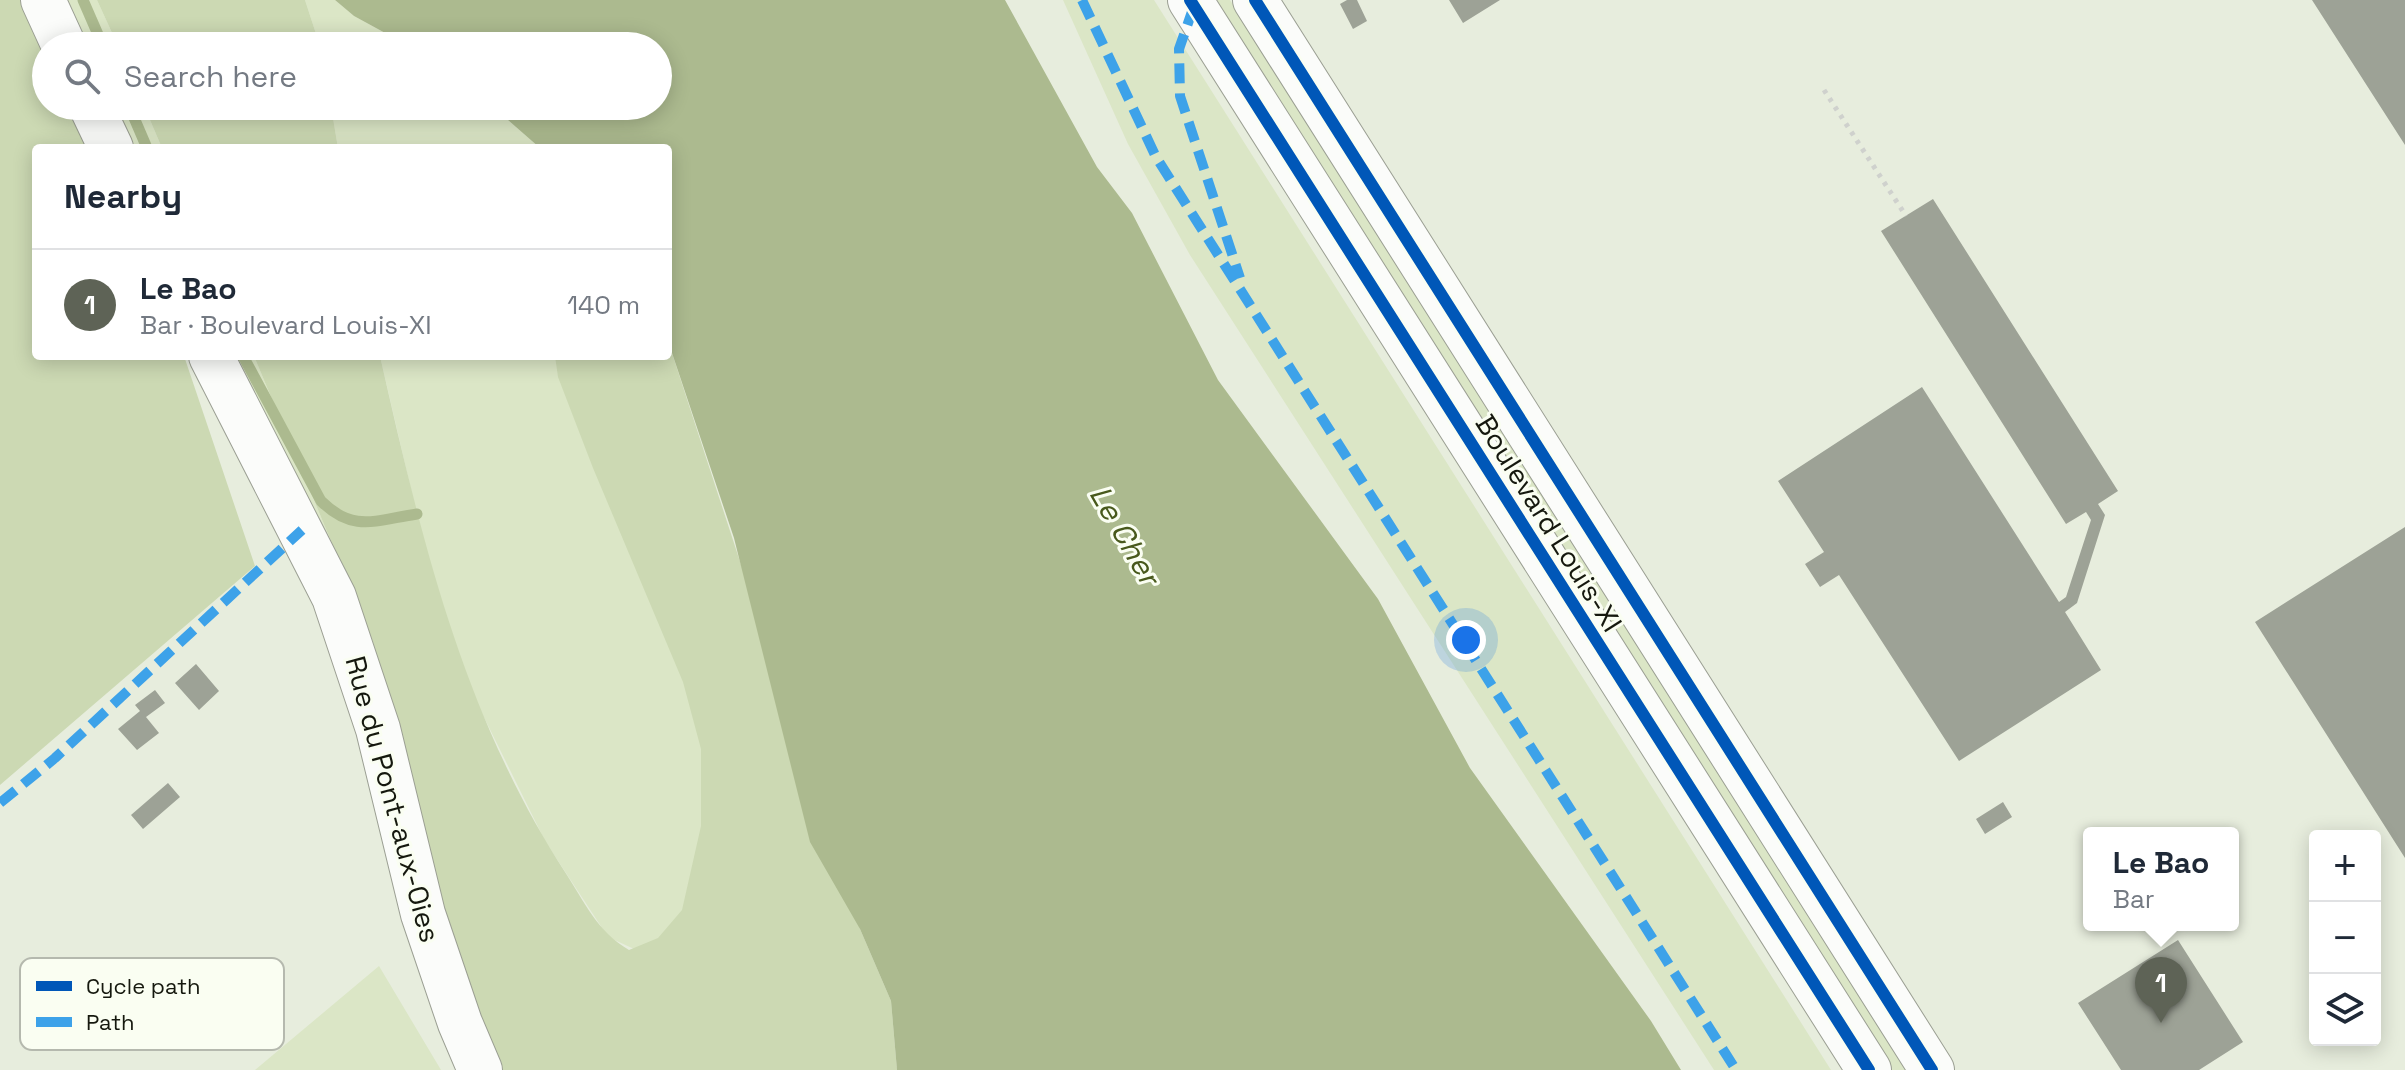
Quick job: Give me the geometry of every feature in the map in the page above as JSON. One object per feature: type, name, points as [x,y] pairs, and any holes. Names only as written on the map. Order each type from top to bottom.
[{"type":"main road","points":[[43,0],[58,32]]},
{"type":"main road","name":"Boulevard Louis-XI","points":[[1190,0],[1869,1070]]},
{"type":"main road","name":"Boulevard Louis-XI","points":[[1255,0],[1932,1070]]},
{"type":"main road","points":[[98,120],[109,144]]},
{"type":"main road","name":"Rue du Pont-aux-Oies","points":[[213,360],[334,597],[378,729],[423,914],[460,1023],[480,1070]]},
{"type":"path","points":[[1824,90],[1906,216]]},
{"type":"shaded area","points":[[0,0],[22,0],[36,32],[32,32],[32,120],[75,120],[85,144],[32,144],[32,360],[185,360],[255,566],[0,785]]},
{"type":"shaded area","points":[[60,0],[97,0],[112,32],[74,32]]},
{"type":"shaded area","points":[[97,0],[305,0],[315,32],[112,32]]},
{"type":"shaded area","points":[[305,0],[335,0],[354,16],[383,32],[315,32]]},
{"type":"shaded area","points":[[1063,0],[1154,0],[1831,1070],[1714,1070],[1190,255],[1128,144]]},
{"type":"shaded area","points":[[1212,0],[1230,0],[1910,1070],[1892,1070]]},
{"type":"shaded area","points":[[114,120],[150,120],[160,144],[125,144]]},
{"type":"shaded area","points":[[150,120],[333,120],[337,144],[160,144]]},
{"type":"shaded area","points":[[333,120],[508,120],[535,144],[337,144]]},
{"type":"shaded area","points":[[672,353],[860,929],[891,1001],[897,1070],[498,1070],[455,970],[373,642],[256,360],[381,360],[429,557],[472,687],[498,750],[529,812],[586,905],[608,934],[629,950],[658,938],[682,910],[701,826],[701,749],[683,682],[558,377],[556,360],[672,360]]},
{"type":"shaded area","points":[[672,354],[897,1070],[608,937],[545,841],[474,697],[429,567],[381,360],[672,360]]},
{"type":"shaded area","points":[[232,360],[256,360],[373,642]]},
{"type":"shaded area","points":[[379,966],[441,1070],[255,1070],[279,1050],[284,1050],[284,1046]]},
{"type":"water","name":"Le Cher","points":[[335,0],[1005,0],[1097,167],[1132,213],[1218,380],[1378,599],[1470,768],[1651,1021],[1681,1070],[897,1070],[891,1001],[860,929],[810,842],[734,538],[672,353],[672,144],[535,144],[508,120],[672,120],[672,32],[383,32],[354,16]]},
{"type":"building","points":[[1357,0],[1367,21],[1353,29],[1340,4]]},
{"type":"building","points":[[1449,0],[1500,0],[1463,23]]},
{"type":"building","points":[[2312,0],[2405,0],[2405,145]]},
{"type":"building","points":[[1933,199],[2118,491],[2098,504],[2105,515],[2077,603],[2065,612],[2101,670],[1959,761],[1839,575],[1820,587],[1805,564],[1824,552],[1778,481],[1922,387],[2059,602],[2066,597],[2091,520],[2086,512],[2066,524],[1881,231]]},
{"type":"building","points":[[2405,527],[2405,858],[2255,622]]},
{"type":"building","points":[[196,664],[219,691],[199,710],[175,683]]},
{"type":"building","points":[[155,690],[165,703],[146,717],[159,733],[137,750],[118,729],[140,711],[135,705]]},
{"type":"building","points":[[168,783],[180,797],[143,829],[131,815]]},
{"type":"building","points":[[2003,802],[2012,817],[1985,834],[1976,819]]},
{"type":"building","points":[[2178,940],[2243,1042],[2199,1070],[2121,1070],[2078,1003]]},
{"type":"waterway","points":[[83,0],[97,32]]},
{"type":"waterway","points":[[135,120],[145,144]]},
{"type":"waterway","points":[[245,360],[321,501],[333,511],[355,521],[377,521],[417,514]]},
{"type":"marked path","points":[[1082,0],[1156,157],[1736,1070]]},
{"type":"marked path","points":[[1194,6],[1179,49],[1180,96],[1240,278]]},
{"type":"marked path","points":[[0,803],[55,758],[302,530]]},
{"type":"cycle path","points":[[1190,0],[1869,1070]]},
{"type":"cycle path","points":[[1255,0],[1932,1070]]},
{"type":"place","name":"Le Bao","points":[[2161,1023]]}]
